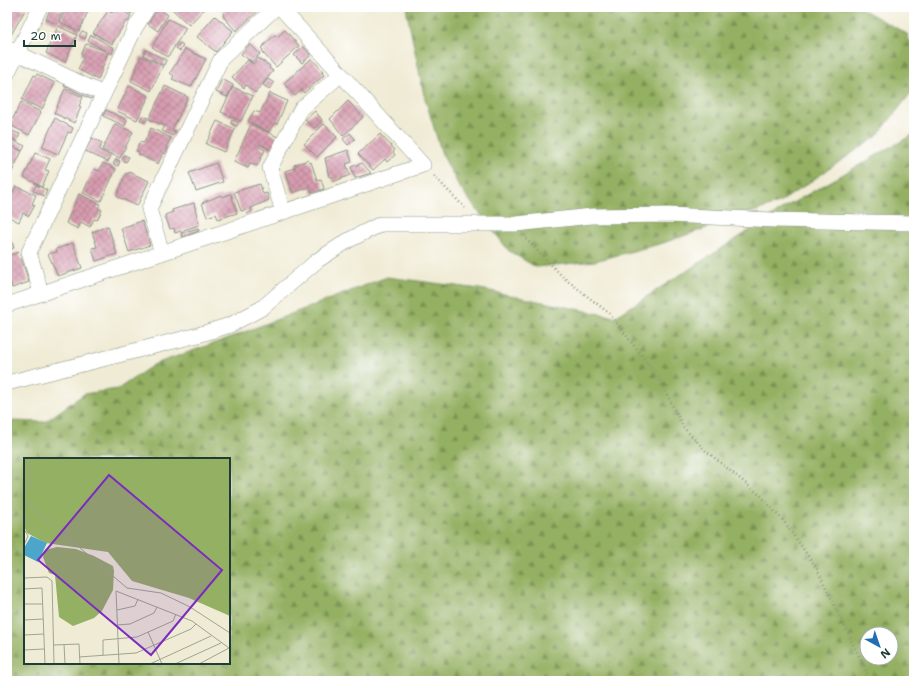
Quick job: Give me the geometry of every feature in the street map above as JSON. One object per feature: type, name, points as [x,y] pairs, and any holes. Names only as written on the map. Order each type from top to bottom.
[{"type":"street","points":[[7,74],[12,50],[40,7]]},
{"type":"street","points":[[41,294],[29,252],[135,28],[148,7]]},
{"type":"street","points":[[162,253],[150,209],[221,59],[276,7]]},
{"type":"street","points":[[7,305],[423,165],[280,7]]},
{"type":"street","points":[[12,50],[103,94]]},
{"type":"street","points":[[283,212],[270,168],[301,110],[341,74]]},
{"type":"street","points":[[7,383],[198,335],[230,325],[262,308],[318,260],[349,240],[381,224],[516,224],[592,216],[668,215],[774,220],[914,223]]},
{"type":"path","points":[[423,165],[471,215],[470,225]]},
{"type":"path","points":[[516,224],[526,239],[563,278],[610,314],[660,380],[683,427],[705,450],[761,496],[785,524],[816,567],[871,681]]},
{"type":"green space","points":[[408,7],[858,7],[907,34],[914,51],[914,89],[877,136],[779,203],[663,243],[595,261],[536,267],[509,251],[460,188],[442,154],[424,95],[407,13]]},
{"type":"green space","points":[[914,134],[914,681],[7,681],[7,421],[45,422],[84,394],[118,389],[155,364],[229,338],[387,277],[480,289],[615,317],[789,205]]},
{"type":"building","points":[[7,7],[18,7],[25,10],[11,35],[7,33]]},
{"type":"building","points":[[51,7],[63,11],[57,24],[46,19]]},
{"type":"building","points":[[67,7],[90,7],[79,31],[60,22]]},
{"type":"building","points":[[107,7],[116,7],[131,16],[128,22],[126,21],[112,44],[93,33],[108,11],[113,12]]},
{"type":"building","points":[[122,7],[131,7],[134,9],[131,14]]},
{"type":"building","points":[[170,7],[206,7],[189,25]]},
{"type":"building","points":[[229,7],[255,7],[258,11],[236,31],[223,16],[224,14],[222,12]]},
{"type":"building","points":[[158,8],[168,15],[158,31],[148,24]]},
{"type":"building","points":[[215,16],[233,31],[216,52],[197,37]]},
{"type":"building","points":[[168,19],[186,28],[168,57],[152,47]]},
{"type":"building","points":[[58,26],[77,35],[65,62],[46,53]]},
{"type":"building","points":[[285,30],[299,46],[276,67],[262,52],[263,50],[261,48],[275,35],[277,37]]},
{"type":"building","points":[[82,31],[87,33],[85,39],[79,36]]},
{"type":"building","points":[[91,35],[114,48],[112,54],[108,52],[98,80],[78,69],[84,57],[81,55],[86,44],[106,51],[88,41]]},
{"type":"building","points":[[180,43],[183,45],[180,51],[176,48]]},
{"type":"building","points":[[250,44],[260,54],[252,62],[241,54]]},
{"type":"building","points":[[303,46],[311,55],[302,63],[294,55]]},
{"type":"building","points":[[185,49],[206,59],[191,87],[172,79],[174,76],[170,73]]},
{"type":"building","points":[[146,50],[166,60],[164,65],[143,55]]},
{"type":"building","points":[[141,56],[163,66],[151,91],[131,81]]},
{"type":"building","points":[[258,58],[270,66],[269,68],[273,71],[255,93],[246,85],[244,88],[232,77],[248,60],[253,64]]},
{"type":"building","points":[[311,59],[323,71],[321,72],[324,75],[304,93],[302,90],[295,96],[284,83]]},
{"type":"building","points":[[37,74],[55,83],[42,109],[22,100],[34,75],[36,76]]},
{"type":"building","points":[[222,79],[233,85],[227,97],[216,92]]},
{"type":"building","points":[[268,79],[274,83],[269,89],[263,85]]},
{"type":"building","points":[[66,81],[93,94],[91,99],[64,86]]},
{"type":"building","points":[[129,86],[149,96],[137,120],[117,111]]},
{"type":"building","points":[[165,86],[188,97],[172,130],[176,131],[173,136],[162,131],[165,126],[149,119]]},
{"type":"building","points":[[233,87],[253,96],[241,121],[221,112]]},
{"type":"building","points":[[65,89],[83,97],[79,106],[81,107],[74,123],[54,113]]},
{"type":"building","points":[[270,93],[287,101],[277,124],[274,123],[269,132],[248,121],[254,111],[260,113]]},
{"type":"building","points":[[348,101],[363,117],[343,136],[330,119]]},
{"type":"building","points":[[21,102],[41,112],[29,135],[10,125]]},
{"type":"building","points":[[106,110],[127,120],[125,126],[103,116]]},
{"type":"building","points":[[315,111],[322,120],[314,128],[305,120]]},
{"type":"building","points":[[142,116],[148,118],[145,123],[140,120]]},
{"type":"building","points":[[55,118],[73,128],[71,133],[68,132],[58,154],[42,147]]},
{"type":"building","points":[[7,120],[10,121],[7,129]]},
{"type":"building","points":[[232,120],[238,123],[237,126],[231,123]]},
{"type":"building","points":[[217,121],[235,129],[224,152],[206,144]]},
{"type":"building","points":[[115,124],[133,132],[120,158],[102,150]]},
{"type":"building","points":[[251,124],[278,137],[271,150],[260,144],[259,147],[265,150],[257,166],[250,163],[248,168],[234,162]]},
{"type":"building","points":[[324,124],[337,137],[317,157],[304,144]]},
{"type":"building","points":[[151,128],[171,138],[166,147],[168,148],[165,154],[163,153],[158,164],[138,154],[139,152],[136,151],[140,142],[144,143]]},
{"type":"building","points":[[7,129],[20,134],[17,141],[7,136]]},
{"type":"building","points":[[350,133],[355,139],[348,145],[343,139]]},
{"type":"building","points":[[380,134],[395,150],[393,152],[395,155],[387,162],[385,159],[373,170],[358,154]]},
{"type":"building","points":[[92,138],[102,143],[99,150],[111,156],[108,162],[85,151]]},
{"type":"building","points":[[12,140],[25,146],[9,178],[7,177],[7,144],[10,146]]},
{"type":"building","points":[[348,150],[352,162],[346,164],[350,175],[333,182],[332,176],[329,177],[325,158]]},
{"type":"building","points":[[35,153],[50,159],[45,170],[49,171],[42,187],[24,177]]},
{"type":"building","points":[[124,155],[129,157],[126,162],[122,160]]},
{"type":"building","points":[[116,159],[120,161],[118,166],[113,164]]},
{"type":"building","points":[[308,160],[309,163],[311,162],[317,180],[321,179],[324,189],[312,193],[310,187],[293,193],[285,171],[295,168],[294,165]]},
{"type":"building","points":[[103,163],[116,169],[101,201],[83,193],[94,169],[99,171]]},
{"type":"building","points":[[216,163],[223,182],[196,191],[189,173]]},
{"type":"building","points":[[362,163],[371,173],[355,178],[351,167]]},
{"type":"building","points":[[129,172],[149,181],[137,206],[118,197],[117,195],[126,173],[128,174]]},
{"type":"building","points":[[260,184],[263,194],[267,193],[269,200],[251,208],[252,212],[247,214],[246,210],[241,211],[234,192]]},
{"type":"building","points":[[36,185],[47,190],[45,196],[33,191]]},
{"type":"building","points":[[16,186],[36,195],[32,204],[35,205],[29,216],[23,213],[19,222],[7,216],[7,204]]},
{"type":"building","points":[[79,194],[100,204],[98,208],[102,210],[97,220],[94,219],[90,227],[81,222],[78,229],[66,223]]},
{"type":"building","points":[[231,194],[237,213],[218,219],[216,214],[207,217],[202,203],[221,195],[222,197]]},
{"type":"building","points":[[194,203],[199,225],[175,233],[174,228],[170,229],[165,215],[173,212],[172,210]]},
{"type":"building","points":[[142,221],[150,245],[129,252],[121,228]]},
{"type":"building","points":[[108,226],[117,254],[96,261],[92,248],[97,247],[92,232]]},
{"type":"building","points":[[7,227],[14,248],[7,250]]},
{"type":"building","points":[[198,228],[199,231],[182,237],[181,233]]},
{"type":"building","points":[[73,243],[82,268],[58,276],[48,254],[57,252],[56,249]]},
{"type":"building","points":[[19,252],[29,282],[12,288],[7,272],[7,256]]}]
